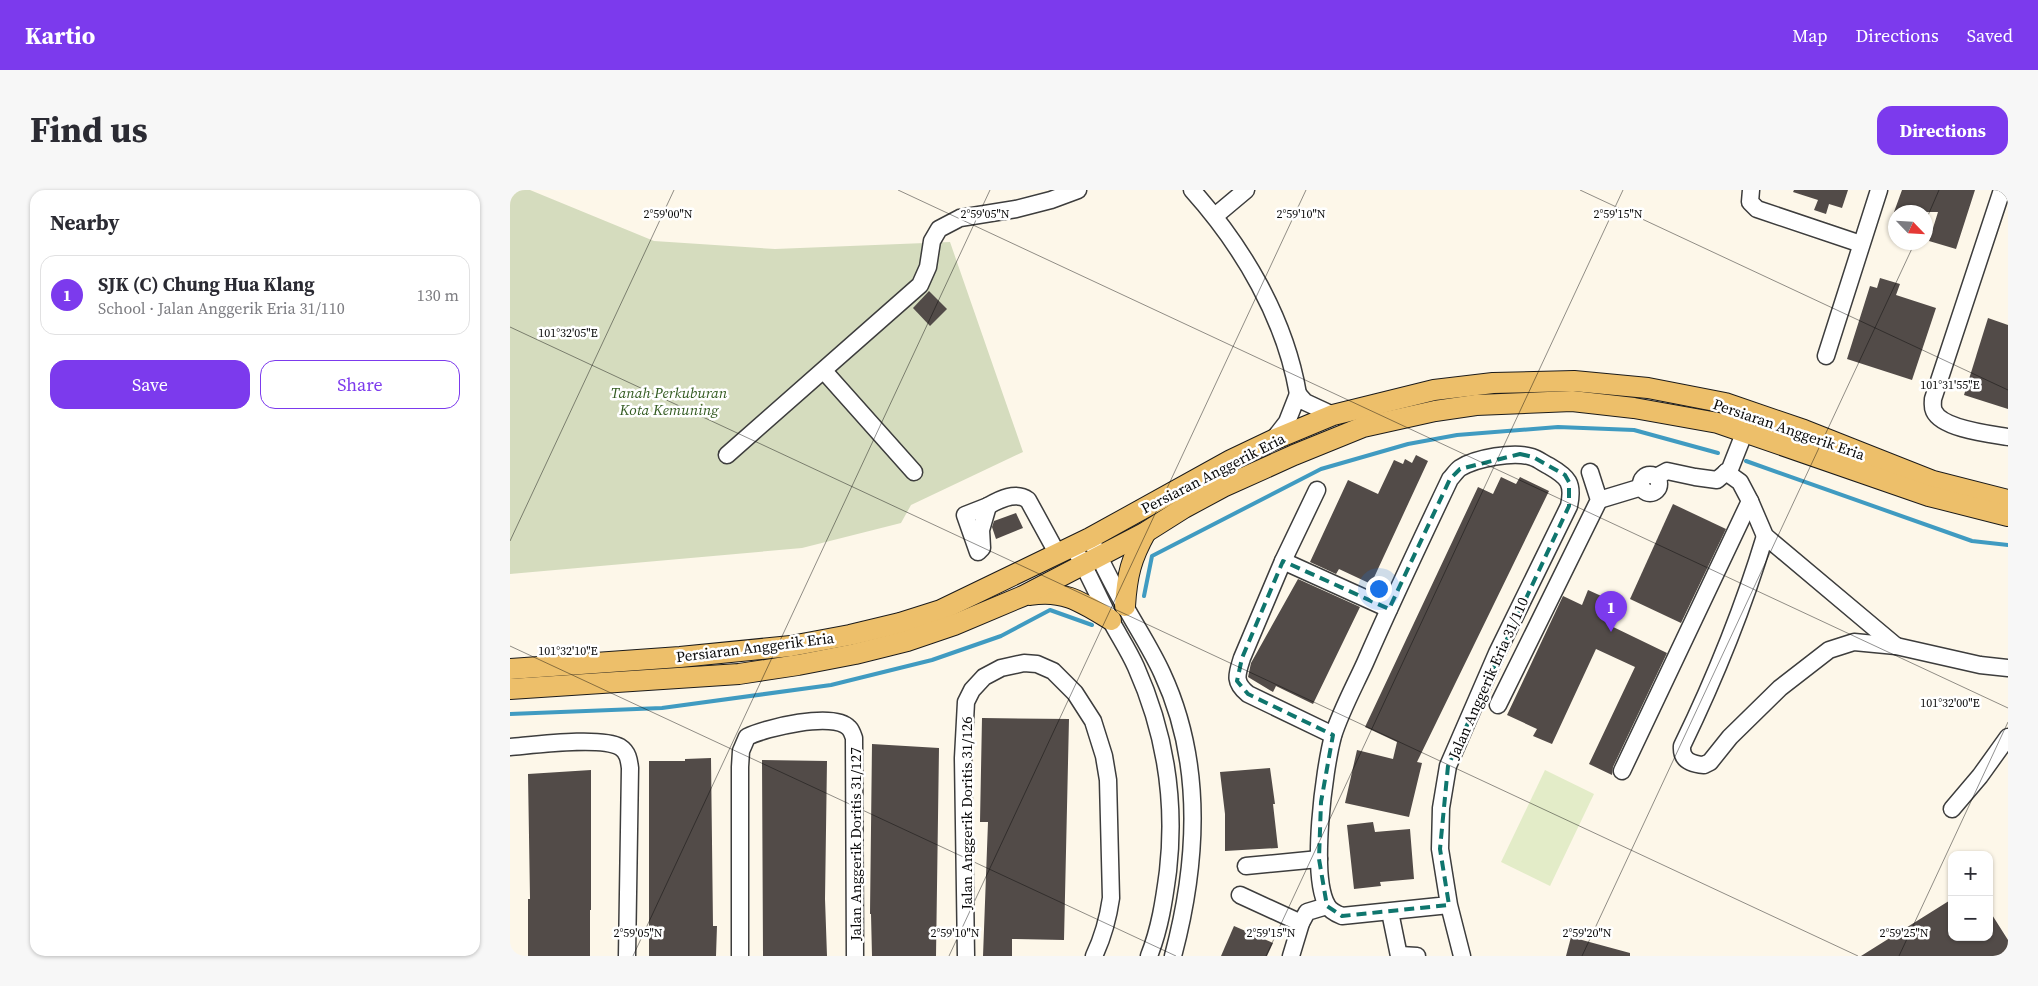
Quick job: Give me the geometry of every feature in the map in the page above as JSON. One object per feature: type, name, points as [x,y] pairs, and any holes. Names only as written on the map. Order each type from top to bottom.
[{"type":"main road","name":"Persiaran Anggerik Eria","points":[[510,689],[739,674],[798,665],[908,641],[954,626],[1023,596],[1080,551],[1231,460],[1333,415],[1434,390],[1493,383],[1574,381],[1648,388],[1725,403],[1804,430],[1933,481],[2008,500]]},
{"type":"main road","name":"Persiaran Anggerik Eria","points":[[510,669],[763,649],[850,636],[941,610],[1080,551],[1146,532],[1200,499],[1294,454],[1363,427],[1434,411],[1476,406],[1572,401],[1675,414],[1745,431],[1929,496],[2008,516]]},
{"type":"main road","points":[[1023,596],[1047,592],[1063,595],[1088,605],[1118,613],[1133,555],[1146,532]]},
{"type":"street","points":[[727,455],[920,286],[928,267],[932,241],[939,229],[960,218],[1016,209],[1051,200],[1078,190]]},
{"type":"street","points":[[1192,190],[1215,216],[1261,288],[1281,329],[1298,394],[1305,402],[1333,415]]},
{"type":"street","points":[[1751,190],[1750,202],[1758,209],[1861,244]]},
{"type":"street","points":[[1826,356],[1878,190]]},
{"type":"street","points":[[2002,190],[1933,398],[1934,412],[1948,423],[2008,438]]},
{"type":"street","points":[[1215,216],[1238,193]]},
{"type":"street","points":[[824,371],[914,472]]},
{"type":"street","points":[[1273,440],[1287,422],[1298,394]]},
{"type":"street","points":[[1599,500],[1642,487],[1645,477],[1656,477],[1667,471],[1717,480],[1730,469],[1745,431]]},
{"type":"street","name":"Jalan Anggerik Eria 31/110","points":[[1389,609],[1450,480],[1460,469],[1473,463],[1520,454],[1534,457],[1565,475],[1571,492],[1568,506],[1497,653],[1448,766],[1441,808],[1440,849],[1449,905],[1462,956]]},
{"type":"street","points":[[1498,705],[1599,500],[1590,472]]},
{"type":"street","points":[[1726,472],[1740,482],[1765,536],[1896,646]]},
{"type":"street","points":[[1317,490],[1283,560],[1242,658],[1237,681],[1248,694],[1333,735]]},
{"type":"street","points":[[988,506],[981,530],[982,548],[978,552],[965,515],[1015,495],[1022,496],[1080,551],[1118,613],[1163,674],[1177,711],[1193,783],[1191,864],[1184,915],[1173,956]]},
{"type":"street","points":[[1622,772],[1750,501]]},
{"type":"street","points":[[1765,536],[1748,594],[1708,692],[1682,746],[1681,753],[1684,758],[1704,766],[1710,762],[1730,737],[1780,688],[1829,650],[1854,642],[1896,646],[1980,665],[2008,668]]},
{"type":"street","points":[[1283,560],[1389,609],[1333,735],[1321,802],[1319,859],[1323,894],[1327,906],[1342,916],[1449,905]]},
{"type":"street","points":[[1118,613],[1155,716],[1170,786],[1171,830],[1165,893],[1157,934],[1149,956]]},
{"type":"street","name":"Jalan Anggerik Doritis 31/126","points":[[966,956],[963,758],[966,702],[972,690],[984,677],[1014,664],[1037,664],[1053,671],[1063,680],[1075,693],[1093,721],[1104,756],[1108,780],[1111,873],[1109,915],[1094,956]]},
{"type":"street","name":"Jalan Anggerik Doritis 31/127","points":[[740,956],[740,767],[741,751],[746,737],[759,731],[796,723],[839,722],[849,727],[854,738],[855,956]]},
{"type":"street","points":[[1952,809],[1985,770],[2008,737]]},
{"type":"street","points":[[510,747],[603,742],[621,748],[628,756],[630,768],[627,956]]},
{"type":"street","points":[[1246,866],[1319,859]]},
{"type":"street","points":[[1240,896],[1301,922]]},
{"type":"street","points":[[1291,956],[1301,922],[1307,912],[1327,906]]},
{"type":"street","points":[[1390,912],[1399,956],[1417,956]]},
{"type":"highlighted area","points":[[1520,454],[1533,457],[1565,475],[1569,482],[1569,506],[1448,766],[1440,849],[1449,905],[1342,916],[1327,906],[1319,859],[1321,802],[1333,735],[1248,694],[1237,681],[1242,658],[1283,561],[1389,609],[1450,479],[1460,469]]},
{"type":"green space","name":"Tanah Perkuburan Kota Kemuning","points":[[510,190],[530,190],[654,241],[775,249],[950,242],[1023,452],[911,505],[901,523],[802,548],[510,574]]},
{"type":"green space","points":[[1545,770],[1594,794],[1550,886],[1501,862]]},
{"type":"building","points":[[1794,190],[1848,190],[1842,208],[1829,204],[1826,214],[1814,210],[1818,200],[1793,192]]},
{"type":"building","points":[[1902,190],[1975,190],[1956,249],[1933,242],[1933,228],[1938,212],[1933,212],[1933,205],[1897,205]]},
{"type":"building","points":[[1880,278],[1900,284],[1896,295],[1936,308],[1912,380],[1847,359],[1870,286],[1877,288]]},
{"type":"building","points":[[929,291],[947,309],[930,326],[913,308]]},
{"type":"building","points":[[1988,318],[2008,325],[2008,409],[1964,395]]},
{"type":"building","points":[[1416,455],[1428,461],[1371,584],[1339,569],[1336,574],[1310,562],[1348,480],[1378,494],[1394,460],[1403,464],[1405,459],[1412,463]]},
{"type":"building","points":[[1501,477],[1516,484],[1520,477],[1549,491],[1417,762],[1422,763],[1409,817],[1345,803],[1357,750],[1393,759],[1397,742],[1365,727],[1478,487],[1493,494]]},
{"type":"building","points":[[1673,504],[1726,529],[1681,623],[1630,599]]},
{"type":"building","points":[[1016,513],[1023,528],[996,539],[992,527],[994,521]]},
{"type":"building","points":[[1298,579],[1360,607],[1313,704],[1276,686],[1273,692],[1248,677],[1251,663]]},
{"type":"building","points":[[1588,590],[1608,599],[1601,614],[1610,618],[1607,624],[1667,653],[1613,767],[1612,775],[1589,764],[1635,667],[1596,649],[1552,744],[1533,736],[1537,729],[1507,715],[1563,596],[1582,605]]},
{"type":"building","points":[[982,718],[1069,719],[1064,940],[1012,939],[1012,956],[983,956],[988,822],[980,822]]},
{"type":"building","points":[[872,744],[939,748],[936,956],[872,956],[870,914]]},
{"type":"building","points":[[711,758],[713,926],[717,926],[716,956],[649,956],[649,761],[685,761],[685,759]]},
{"type":"building","points":[[762,760],[827,761],[825,899],[827,956],[763,956]]},
{"type":"building","points":[[1270,768],[1278,848],[1225,851],[1225,814],[1220,772]]},
{"type":"building","points":[[591,770],[590,956],[528,956],[528,899],[530,899],[528,774]]},
{"type":"building","points":[[1373,822],[1375,832],[1410,829],[1414,879],[1380,882],[1381,886],[1354,889],[1347,825]]},
{"type":"building","points":[[1948,902],[1948,941],[1993,941],[1993,916],[2008,940],[2008,956],[1861,956]]},
{"type":"building","points":[[1234,926],[1273,943],[1267,956],[1221,956]]},
{"type":"building","points":[[1571,937],[1630,953],[1630,956],[1566,956]]},
{"type":"waterway","points":[[1144,596],[1152,556],[1321,469],[1408,444],[1457,435],[1558,427],[1634,430],[1718,453]]},
{"type":"waterway","points":[[1746,461],[1972,541],[2008,545]]},
{"type":"waterway","points":[[510,714],[662,708],[831,685],[932,660],[1001,636],[1050,610],[1092,625]]},
{"type":"place","name":"SJK (C) Chung Hua Klang","points":[[1611,632]]}]
